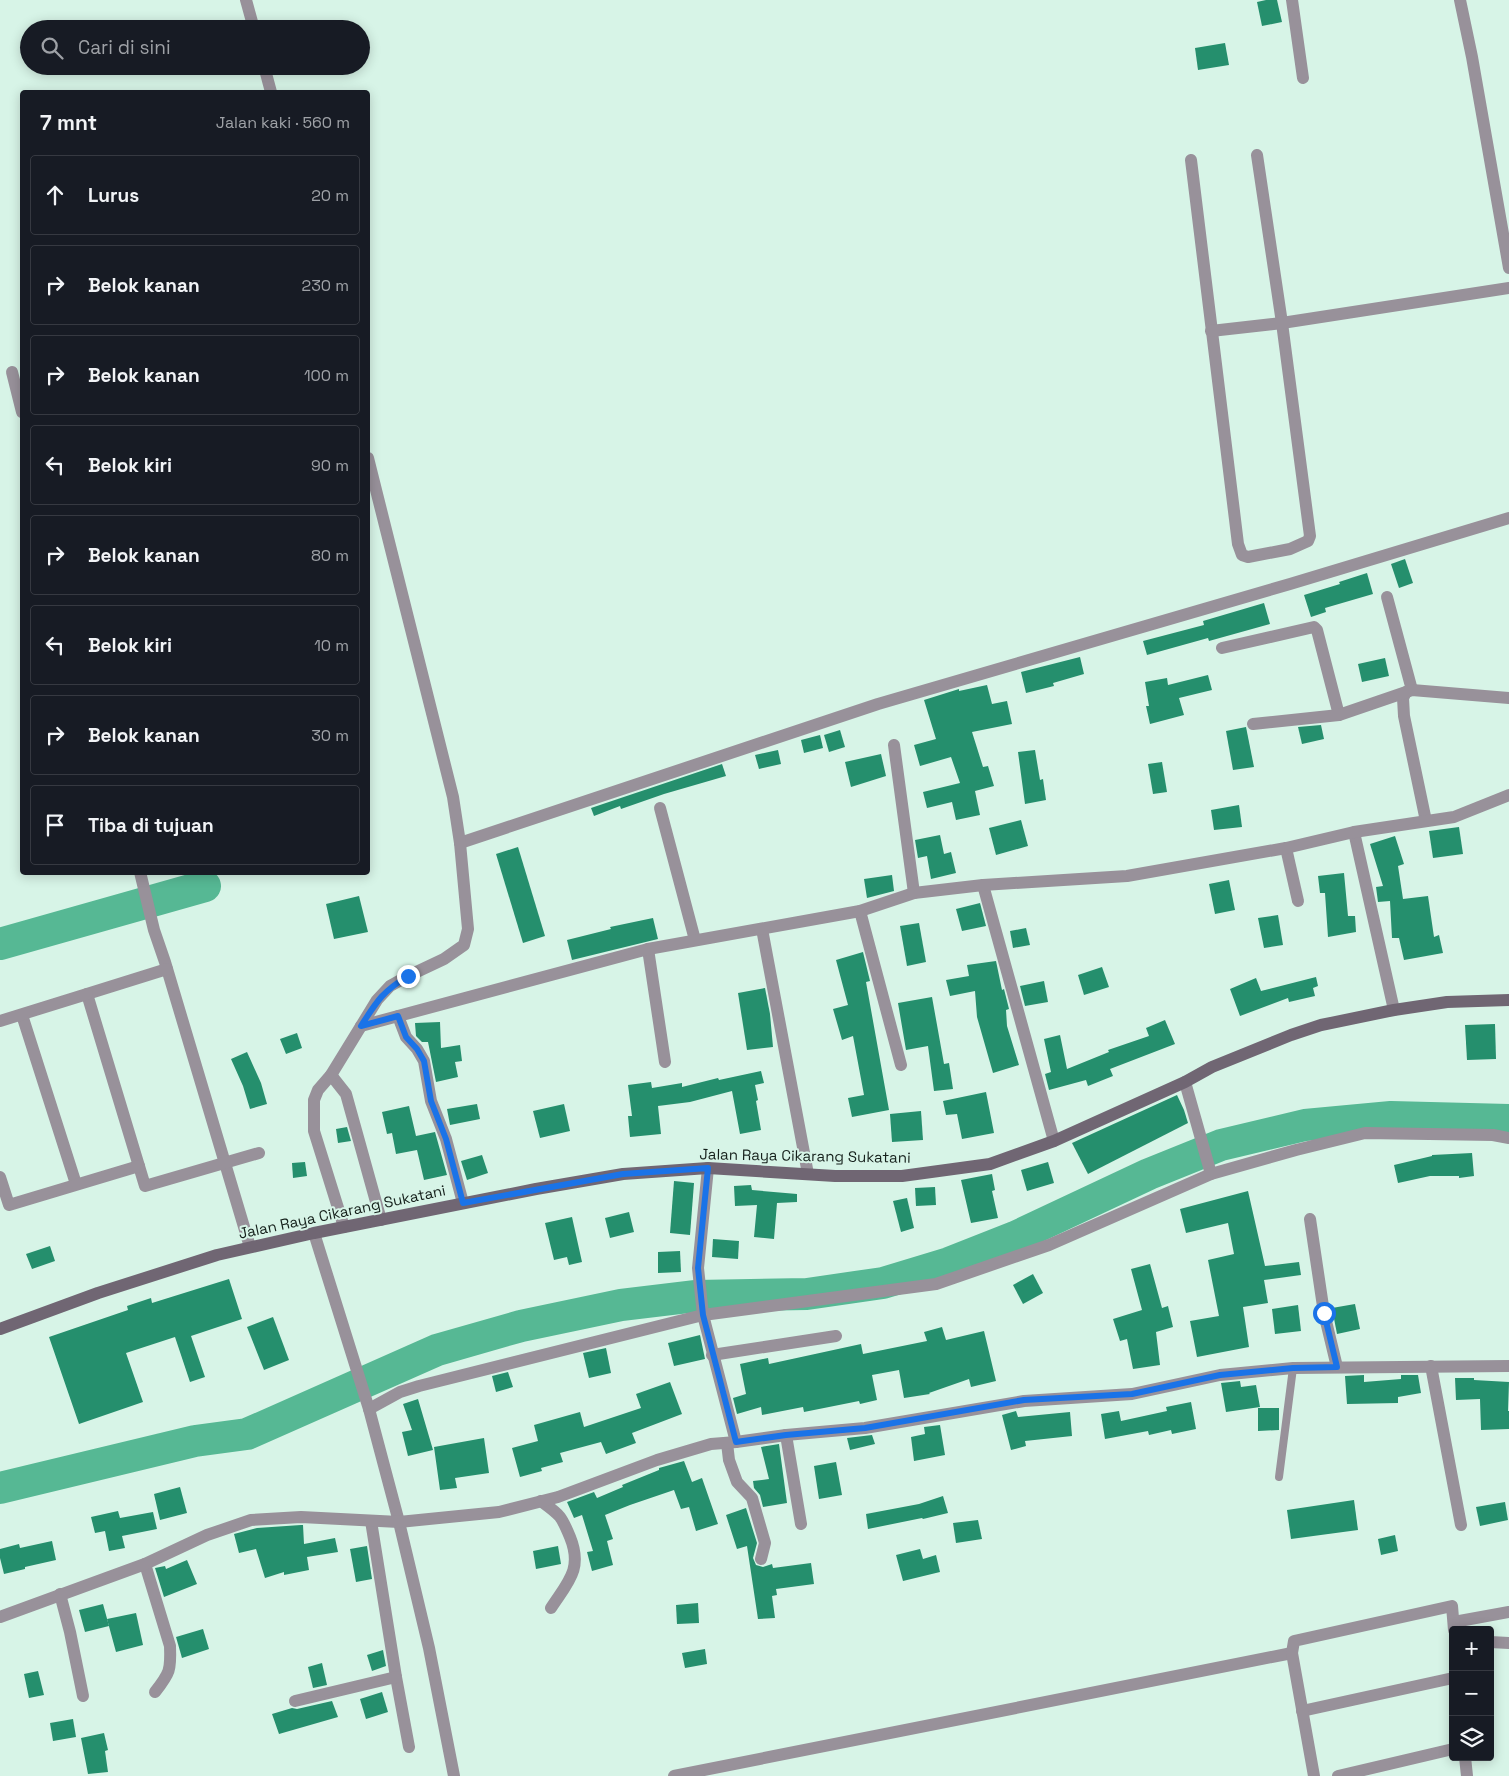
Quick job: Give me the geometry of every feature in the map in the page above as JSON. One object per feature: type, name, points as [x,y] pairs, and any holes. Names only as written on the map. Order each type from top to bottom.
[{"type":"main road","name":"Jalan Raya Cikarang Sukatani","points":[[0,1329],[107,1290],[217,1254],[463,1203],[623,1174],[708,1168],[835,1176],[902,1176],[990,1164],[1054,1141],[1212,1068],[1291,1035],[1321,1025],[1394,1010],[1447,1002],[1509,1000]]},
{"type":"street","points":[[246,0],[252,20]]},
{"type":"street","points":[[1292,0],[1303,78]]},
{"type":"street","points":[[1460,0],[1472,57],[1509,268]]},
{"type":"street","points":[[266,75],[270,90]]},
{"type":"street","points":[[1190,160],[1238,549],[1242,555],[1248,557],[1290,549],[1308,541],[1310,536],[1282,323],[1257,155]]},
{"type":"street","points":[[1211,331],[1282,323],[1509,288]]},
{"type":"street","points":[[12,372],[20,404]]},
{"type":"street","points":[[344,1227],[314,1131],[314,1100],[318,1090],[331,1075],[378,1000],[390,986],[444,959],[464,945],[468,929],[453,797],[370,466]]},
{"type":"street","points":[[459,839],[878,704],[1281,587],[1509,518]]},
{"type":"street","points":[[1387,597],[1409,691]]},
{"type":"street","points":[[1222,648],[1314,627],[1317,630],[1339,715]]},
{"type":"street","points":[[1409,691],[1403,698],[1404,716],[1426,821]]},
{"type":"street","points":[[1254,724],[1339,715],[1409,691],[1509,698]]},
{"type":"street","points":[[894,745],[914,893]]},
{"type":"street","points":[[361,1026],[648,949],[860,911],[914,893],[982,885],[1127,876],[1286,848],[1354,832],[1454,816],[1509,795]]},
{"type":"street","points":[[660,808],[695,940]]},
{"type":"street","points":[[1354,832],[1394,1010]]},
{"type":"street","points":[[1286,848],[1298,901]]},
{"type":"street","points":[[141,875],[154,930],[250,1247]]},
{"type":"street","points":[[982,885],[1054,1141]]},
{"type":"street","points":[[860,911],[901,1065]]},
{"type":"street","points":[[762,928],[808,1174]]},
{"type":"street","points":[[648,949],[665,1062]]},
{"type":"street","points":[[0,1021],[167,969]]},
{"type":"street","points":[[87,994],[146,1186],[260,1153]]},
{"type":"street","points":[[22,1015],[76,1184]]},
{"type":"street","points":[[398,1016],[406,1037],[417,1049],[424,1061],[431,1101],[446,1139],[463,1203]]},
{"type":"street","points":[[331,1075],[346,1094],[381,1220]]},
{"type":"street","points":[[1185,1082],[1210,1169]]},
{"type":"street","points":[[368,1406],[419,1386],[703,1312],[936,1284],[1049,1245],[1210,1169],[1365,1133],[1483,1135],[1509,1138]]},
{"type":"street","points":[[0,1177],[9,1205],[139,1166]]},
{"type":"street","points":[[708,1168],[698,1268],[703,1312],[731,1443],[729,1460],[737,1482],[752,1498],[765,1543],[761,1559]]},
{"type":"street","points":[[1310,1219],[1324,1313],[1337,1367]]},
{"type":"street","points":[[314,1233],[368,1406],[399,1522],[430,1648],[454,1776]]},
{"type":"street","points":[[712,1355],[836,1336]]},
{"type":"street","points":[[1431,1366],[1460,1525]]},
{"type":"street","points":[[0,1617],[145,1564],[207,1535],[251,1520],[301,1517],[399,1522],[499,1512],[558,1497],[657,1460],[711,1444],[865,1428],[1024,1400],[1132,1394],[1220,1375],[1293,1368],[1509,1366]]},
{"type":"street","points":[[786,1435],[802,1524]]},
{"type":"street","points":[[541,1501],[562,1517],[575,1549],[576,1563],[572,1576],[550,1608]]},
{"type":"street","points":[[371,1521],[409,1747]]},
{"type":"street","points":[[145,1564],[170,1646],[171,1660],[168,1675],[155,1692]]},
{"type":"street","points":[[60,1594],[83,1696]]},
{"type":"street","points":[[1314,1776],[1292,1653],[1294,1641],[1452,1606],[1454,1626],[1509,1612]]},
{"type":"street","points":[[1494,1642],[1509,1643]]},
{"type":"street","points":[[674,1776],[1292,1653]]},
{"type":"street","points":[[295,1702],[396,1676]]},
{"type":"street","points":[[1302,1711],[1449,1679]]},
{"type":"street","points":[[1338,1776],[1449,1750]]},
{"type":"street","points":[[1465,1761],[1467,1776]]},
{"type":"lane","points":[[1279,1477],[1293,1368]]},
{"type":"building","points":[[1277,0],[1282,22],[1262,26],[1257,2]]},
{"type":"building","points":[[1225,43],[1229,65],[1198,70],[1195,48]]},
{"type":"building","points":[[1405,559],[1413,583],[1399,588],[1391,564]]},
{"type":"building","points":[[1367,573],[1373,594],[1325,608],[1326,612],[1311,617],[1304,595]]},
{"type":"building","points":[[1264,603],[1270,624],[1209,641],[1208,638],[1147,655],[1143,641],[1204,625],[1203,621]]},
{"type":"building","points":[[1080,657],[1084,674],[1053,683],[1054,686],[1026,693],[1021,672]]},
{"type":"building","points":[[1385,658],[1389,676],[1362,682],[1358,664]]},
{"type":"building","points":[[1208,675],[1212,690],[1179,698],[1184,715],[1150,724],[1146,706],[1149,706],[1145,682],[1167,678],[1168,685]]},
{"type":"building","points":[[987,685],[992,704],[1007,701],[1012,724],[972,732],[983,767],[988,766],[994,786],[975,791],[980,815],[956,820],[952,802],[927,808],[923,792],[960,783],[951,757],[920,766],[914,745],[936,739],[924,700],[959,689],[959,691]]},
{"type":"building","points":[[1321,725],[1324,739],[1302,744],[1298,727]]},
{"type":"building","points":[[1246,727],[1254,767],[1233,770],[1226,731]]},
{"type":"building","points":[[840,730],[845,747],[829,752],[824,735]]},
{"type":"building","points":[[820,735],[823,748],[804,753],[801,740]]},
{"type":"building","points":[[778,750],[781,764],[759,769],[755,755]]},
{"type":"building","points":[[1035,750],[1040,780],[1043,779],[1046,800],[1025,804],[1018,752]]},
{"type":"building","points":[[881,754],[886,776],[851,787],[845,762]]},
{"type":"building","points":[[1162,762],[1167,792],[1153,794],[1148,764]]},
{"type":"building","points":[[722,764],[726,776],[621,809],[620,806],[594,816],[591,808]]},
{"type":"building","points":[[1239,805],[1242,827],[1214,830],[1211,810]]},
{"type":"building","points":[[1021,820],[1028,846],[996,855],[989,828]]},
{"type":"building","points":[[1459,827],[1463,854],[1433,858],[1429,831]]},
{"type":"building","points":[[940,835],[944,854],[951,852],[956,873],[931,879],[927,856],[918,858],[915,840]]},
{"type":"building","points":[[1395,836],[1404,864],[1398,866],[1403,899],[1428,896],[1434,937],[1439,935],[1443,953],[1404,960],[1399,938],[1392,938],[1390,901],[1378,902],[1376,887],[1383,886],[1370,844]]},
{"type":"building","points":[[518,847],[545,936],[523,943],[496,854]]},
{"type":"building","points":[[1344,873],[1348,916],[1355,916],[1356,932],[1328,937],[1325,893],[1320,893],[1318,876]]},
{"type":"building","points":[[892,875],[894,891],[867,898],[864,879]]},
{"type":"building","points":[[1229,880],[1235,910],[1215,914],[1209,884]]},
{"type":"building","points":[[359,896],[368,932],[334,939],[326,904]]},
{"type":"building","points":[[980,903],[986,926],[962,931],[956,909]]},
{"type":"building","points":[[1278,915],[1283,945],[1264,948],[1258,918]]},
{"type":"building","points":[[653,918],[658,939],[572,960],[567,940],[611,929],[610,927]]},
{"type":"building","points":[[919,923],[926,962],[907,966],[900,926]]},
{"type":"building","points":[[1026,928],[1030,945],[1013,948],[1010,931]]},
{"type":"building","points":[[863,952],[870,981],[866,982],[889,1110],[852,1117],[848,1098],[864,1095],[853,1036],[842,1040],[833,1009],[848,1005],[836,960]]},
{"type":"building","points":[[996,961],[1002,990],[1004,989],[1009,1009],[1006,1010],[1007,1026],[1019,1065],[993,1073],[977,1017],[975,991],[950,996],[946,980],[969,976],[967,965]]},
{"type":"building","points":[[1102,967],[1109,987],[1084,995],[1078,975]]},
{"type":"building","points":[[1316,977],[1318,986],[1313,988],[1315,996],[1289,1002],[1288,998],[1240,1016],[1230,989],[1256,978],[1261,991]]},
{"type":"building","points":[[1044,981],[1048,1002],[1025,1006],[1020,986]]},
{"type":"building","points":[[765,988],[773,1047],[747,1050],[738,993]]},
{"type":"building","points":[[932,997],[944,1064],[949,1063],[953,1089],[934,1091],[928,1046],[906,1050],[898,1003]]},
{"type":"building","points":[[1165,1020],[1175,1044],[1110,1069],[1113,1076],[1088,1086],[1086,1080],[1049,1090],[1045,1074],[1051,1072],[1044,1039],[1060,1035],[1067,1069],[1109,1052],[1108,1050],[1149,1036],[1146,1028]]},
{"type":"building","points":[[440,1022],[441,1048],[460,1045],[462,1061],[455,1062],[458,1077],[436,1082],[428,1042],[422,1042],[416,1036],[415,1023]]},
{"type":"building","points":[[1495,1024],[1496,1059],[1467,1060],[1465,1025]]},
{"type":"building","points":[[297,1033],[302,1048],[286,1054],[280,1039]]},
{"type":"building","points":[[247,1052],[261,1083],[267,1104],[250,1109],[243,1086],[231,1059]]},
{"type":"building","points":[[761,1071],[764,1083],[755,1085],[761,1130],[740,1134],[732,1091],[690,1102],[658,1106],[661,1134],[630,1137],[628,1116],[632,1116],[628,1085],[651,1082],[652,1088],[682,1083],[682,1087],[718,1078],[719,1080]]},
{"type":"building","points":[[986,1092],[994,1133],[962,1139],[957,1114],[946,1115],[943,1101]]},
{"type":"building","points":[[1177,1095],[1188,1123],[1088,1174],[1072,1143]]},
{"type":"building","points":[[477,1104],[480,1119],[450,1125],[447,1109]]},
{"type":"building","points":[[564,1104],[570,1131],[540,1138],[533,1111]]},
{"type":"building","points":[[409,1106],[416,1136],[435,1132],[447,1175],[424,1180],[417,1150],[396,1154],[392,1133],[387,1134],[382,1112]]},
{"type":"building","points":[[921,1111],[923,1140],[892,1142],[890,1114]]},
{"type":"building","points":[[347,1127],[351,1141],[338,1143],[336,1129]]},
{"type":"building","points":[[1472,1153],[1474,1176],[1459,1178],[1459,1176],[1430,1176],[1398,1183],[1394,1165],[1432,1155]]},
{"type":"building","points":[[482,1155],[488,1173],[467,1180],[461,1161]]},
{"type":"building","points":[[305,1162],[307,1176],[293,1178],[292,1163]]},
{"type":"building","points":[[1048,1162],[1054,1183],[1027,1191],[1021,1170]]},
{"type":"building","points":[[992,1174],[995,1190],[992,1191],[998,1218],[971,1223],[961,1180]]},
{"type":"building","points":[[674,1181],[694,1183],[690,1235],[670,1233]]},
{"type":"building","points":[[751,1185],[752,1190],[797,1194],[797,1202],[777,1203],[774,1239],[754,1237],[757,1205],[735,1206],[734,1186]]},
{"type":"building","points":[[935,1187],[936,1205],[916,1206],[915,1188]]},
{"type":"building","points":[[1248,1191],[1265,1266],[1299,1262],[1301,1275],[1264,1280],[1268,1303],[1243,1307],[1249,1347],[1197,1357],[1190,1321],[1219,1316],[1208,1260],[1234,1254],[1228,1223],[1186,1233],[1180,1209]]},
{"type":"building","points":[[907,1198],[914,1228],[901,1232],[893,1201]]},
{"type":"building","points":[[629,1212],[634,1232],[610,1238],[605,1218]]},
{"type":"building","points":[[572,1217],[582,1262],[569,1265],[567,1257],[554,1260],[545,1223]]},
{"type":"building","points":[[713,1239],[739,1241],[738,1259],[712,1257]]},
{"type":"building","points":[[50,1246],[55,1261],[32,1269],[26,1254]]},
{"type":"building","points":[[680,1251],[681,1272],[658,1273],[658,1252]]},
{"type":"building","points":[[1150,1264],[1162,1308],[1168,1306],[1173,1327],[1156,1332],[1160,1365],[1133,1369],[1127,1339],[1120,1341],[1113,1319],[1142,1310],[1131,1269]]},
{"type":"building","points":[[1033,1274],[1043,1293],[1023,1304],[1013,1285]]},
{"type":"building","points":[[229,1279],[242,1319],[191,1336],[205,1377],[190,1382],[175,1337],[126,1353],[143,1402],[79,1424],[49,1337],[128,1310],[127,1306],[151,1298],[152,1303]]},
{"type":"building","points":[[1355,1304],[1360,1329],[1337,1334],[1332,1308]]},
{"type":"building","points":[[1298,1305],[1301,1331],[1275,1334],[1272,1309]]},
{"type":"building","points":[[273,1317],[289,1360],[264,1370],[247,1327]]},
{"type":"building","points":[[942,1327],[946,1340],[984,1331],[996,1381],[971,1387],[969,1379],[930,1394],[904,1398],[899,1370],[872,1375],[877,1400],[860,1404],[859,1401],[804,1412],[803,1407],[762,1415],[761,1407],[737,1414],[733,1398],[746,1394],[740,1364],[768,1358],[769,1364],[861,1344],[863,1354],[927,1341],[924,1332]]},
{"type":"building","points":[[700,1335],[705,1359],[674,1366],[668,1343]]},
{"type":"building","points":[[606,1348],[611,1373],[589,1378],[583,1353]]},
{"type":"building","points":[[508,1372],[513,1387],[496,1392],[492,1376]]},
{"type":"building","points":[[1364,1375],[1364,1382],[1401,1379],[1401,1375],[1418,1375],[1421,1393],[1398,1397],[1398,1403],[1347,1404],[1345,1376]]},
{"type":"building","points":[[1455,1378],[1509,1382],[1509,1429],[1481,1430],[1480,1399],[1456,1400]]},
{"type":"building","points":[[1240,1381],[1241,1387],[1256,1385],[1260,1407],[1226,1412],[1221,1383]]},
{"type":"building","points":[[670,1382],[682,1414],[632,1433],[636,1443],[606,1454],[601,1442],[560,1453],[563,1462],[541,1468],[542,1471],[520,1477],[512,1448],[538,1441],[534,1425],[580,1412],[584,1427],[641,1408],[636,1394]]},
{"type":"building","points":[[418,1399],[433,1450],[408,1456],[402,1432],[412,1430],[403,1404]]},
{"type":"building","points":[[1191,1402],[1196,1429],[1172,1434],[1171,1430],[1149,1435],[1148,1431],[1105,1439],[1101,1414],[1119,1411],[1121,1421],[1167,1411],[1166,1407]]},
{"type":"building","points":[[1258,1408],[1279,1408],[1279,1430],[1258,1431]]},
{"type":"building","points":[[1016,1411],[1018,1417],[1070,1412],[1072,1436],[1025,1441],[1026,1446],[1011,1450],[1002,1415]]},
{"type":"building","points":[[940,1425],[945,1455],[914,1461],[911,1437],[925,1434],[924,1427]]},
{"type":"building","points":[[872,1435],[875,1444],[850,1450],[847,1438]]},
{"type":"building","points":[[484,1438],[489,1473],[455,1478],[457,1488],[440,1490],[434,1447]]},
{"type":"building","points":[[779,1444],[787,1503],[763,1507],[760,1495],[754,1488],[753,1481],[769,1479],[761,1447]]},
{"type":"building","points":[[684,1461],[692,1482],[702,1478],[718,1524],[696,1531],[689,1507],[681,1509],[674,1490],[630,1505],[605,1515],[613,1539],[607,1541],[613,1565],[592,1571],[587,1552],[593,1551],[582,1515],[574,1518],[567,1502],[594,1492],[597,1498],[623,1487],[622,1485],[659,1470],[659,1468]]},
{"type":"building","points":[[836,1462],[842,1495],[819,1499],[814,1466]]},
{"type":"building","points":[[180,1487],[187,1513],[160,1520],[154,1494]]},
{"type":"building","points":[[943,1496],[948,1513],[868,1529],[866,1514],[919,1504]]},
{"type":"building","points":[[1354,1500],[1358,1530],[1291,1539],[1287,1510]]},
{"type":"building","points":[[1505,1502],[1508,1520],[1480,1526],[1476,1507]]},
{"type":"building","points":[[746,1508],[757,1543],[753,1558],[756,1565],[763,1567],[772,1564],[773,1568],[811,1563],[814,1584],[776,1589],[777,1595],[772,1596],[775,1618],[758,1619],[747,1546],[737,1549],[726,1515]]},
{"type":"building","points":[[118,1511],[120,1518],[153,1512],[157,1529],[122,1536],[125,1548],[109,1551],[105,1531],[95,1533],[91,1517]]},
{"type":"building","points":[[978,1520],[982,1539],[956,1543],[953,1523]]},
{"type":"building","points":[[303,1525],[304,1544],[335,1538],[338,1552],[307,1557],[309,1570],[284,1575],[284,1572],[265,1578],[256,1549],[239,1553],[234,1534],[257,1528]]},
{"type":"building","points":[[1395,1535],[1398,1551],[1381,1555],[1378,1539]]},
{"type":"building","points":[[52,1541],[56,1560],[4,1574],[0,1549],[19,1544],[20,1548]]},
{"type":"building","points":[[367,1546],[372,1579],[356,1582],[350,1549]]},
{"type":"building","points":[[558,1546],[561,1564],[536,1569],[533,1551]]},
{"type":"building","points":[[920,1549],[923,1559],[936,1555],[940,1572],[903,1581],[896,1555]]},
{"type":"building","points":[[187,1560],[197,1584],[164,1597],[155,1568],[165,1566],[166,1569]]},
{"type":"building","points":[[698,1603],[699,1623],[677,1624],[676,1605]]},
{"type":"building","points":[[103,1604],[109,1626],[85,1632],[79,1610]]},
{"type":"building","points":[[136,1613],[143,1645],[116,1652],[107,1619]]},
{"type":"building","points":[[203,1629],[209,1649],[182,1658],[176,1637]]},
{"type":"building","points":[[705,1649],[707,1664],[685,1668],[682,1653]]},
{"type":"building","points":[[383,1650],[386,1666],[372,1671],[367,1655]]},
{"type":"building","points":[[322,1663],[327,1685],[313,1688],[308,1667]]},
{"type":"building","points":[[38,1671],[44,1695],[29,1698],[24,1674]]},
{"type":"building","points":[[382,1692],[388,1712],[366,1719],[360,1699]]},
{"type":"building","points":[[332,1701],[338,1717],[279,1734],[272,1714],[292,1708],[297,1709]]},
{"type":"building","points":[[73,1719],[76,1737],[53,1741],[50,1723]]},
{"type":"building","points":[[104,1733],[108,1750],[105,1751],[108,1772],[88,1774],[81,1738]]},
{"type":"waterway","points":[[0,944],[205,886]]},
{"type":"waterway","points":[[0,1488],[195,1441],[247,1434],[437,1350],[521,1326],[621,1305],[696,1296],[807,1294],[883,1283],[949,1263],[1015,1237],[1149,1174],[1221,1145],[1305,1125],[1391,1117],[1509,1120]]},
{"type":"route","points":[[408,976],[390,986],[361,1026],[398,1016],[406,1037],[417,1049],[424,1061],[431,1101],[446,1139],[463,1203],[623,1174],[708,1168],[698,1268],[703,1315],[736,1442],[786,1435],[865,1428],[1024,1400],[1132,1394],[1220,1375],[1293,1368],[1337,1367],[1324,1313]]}]
